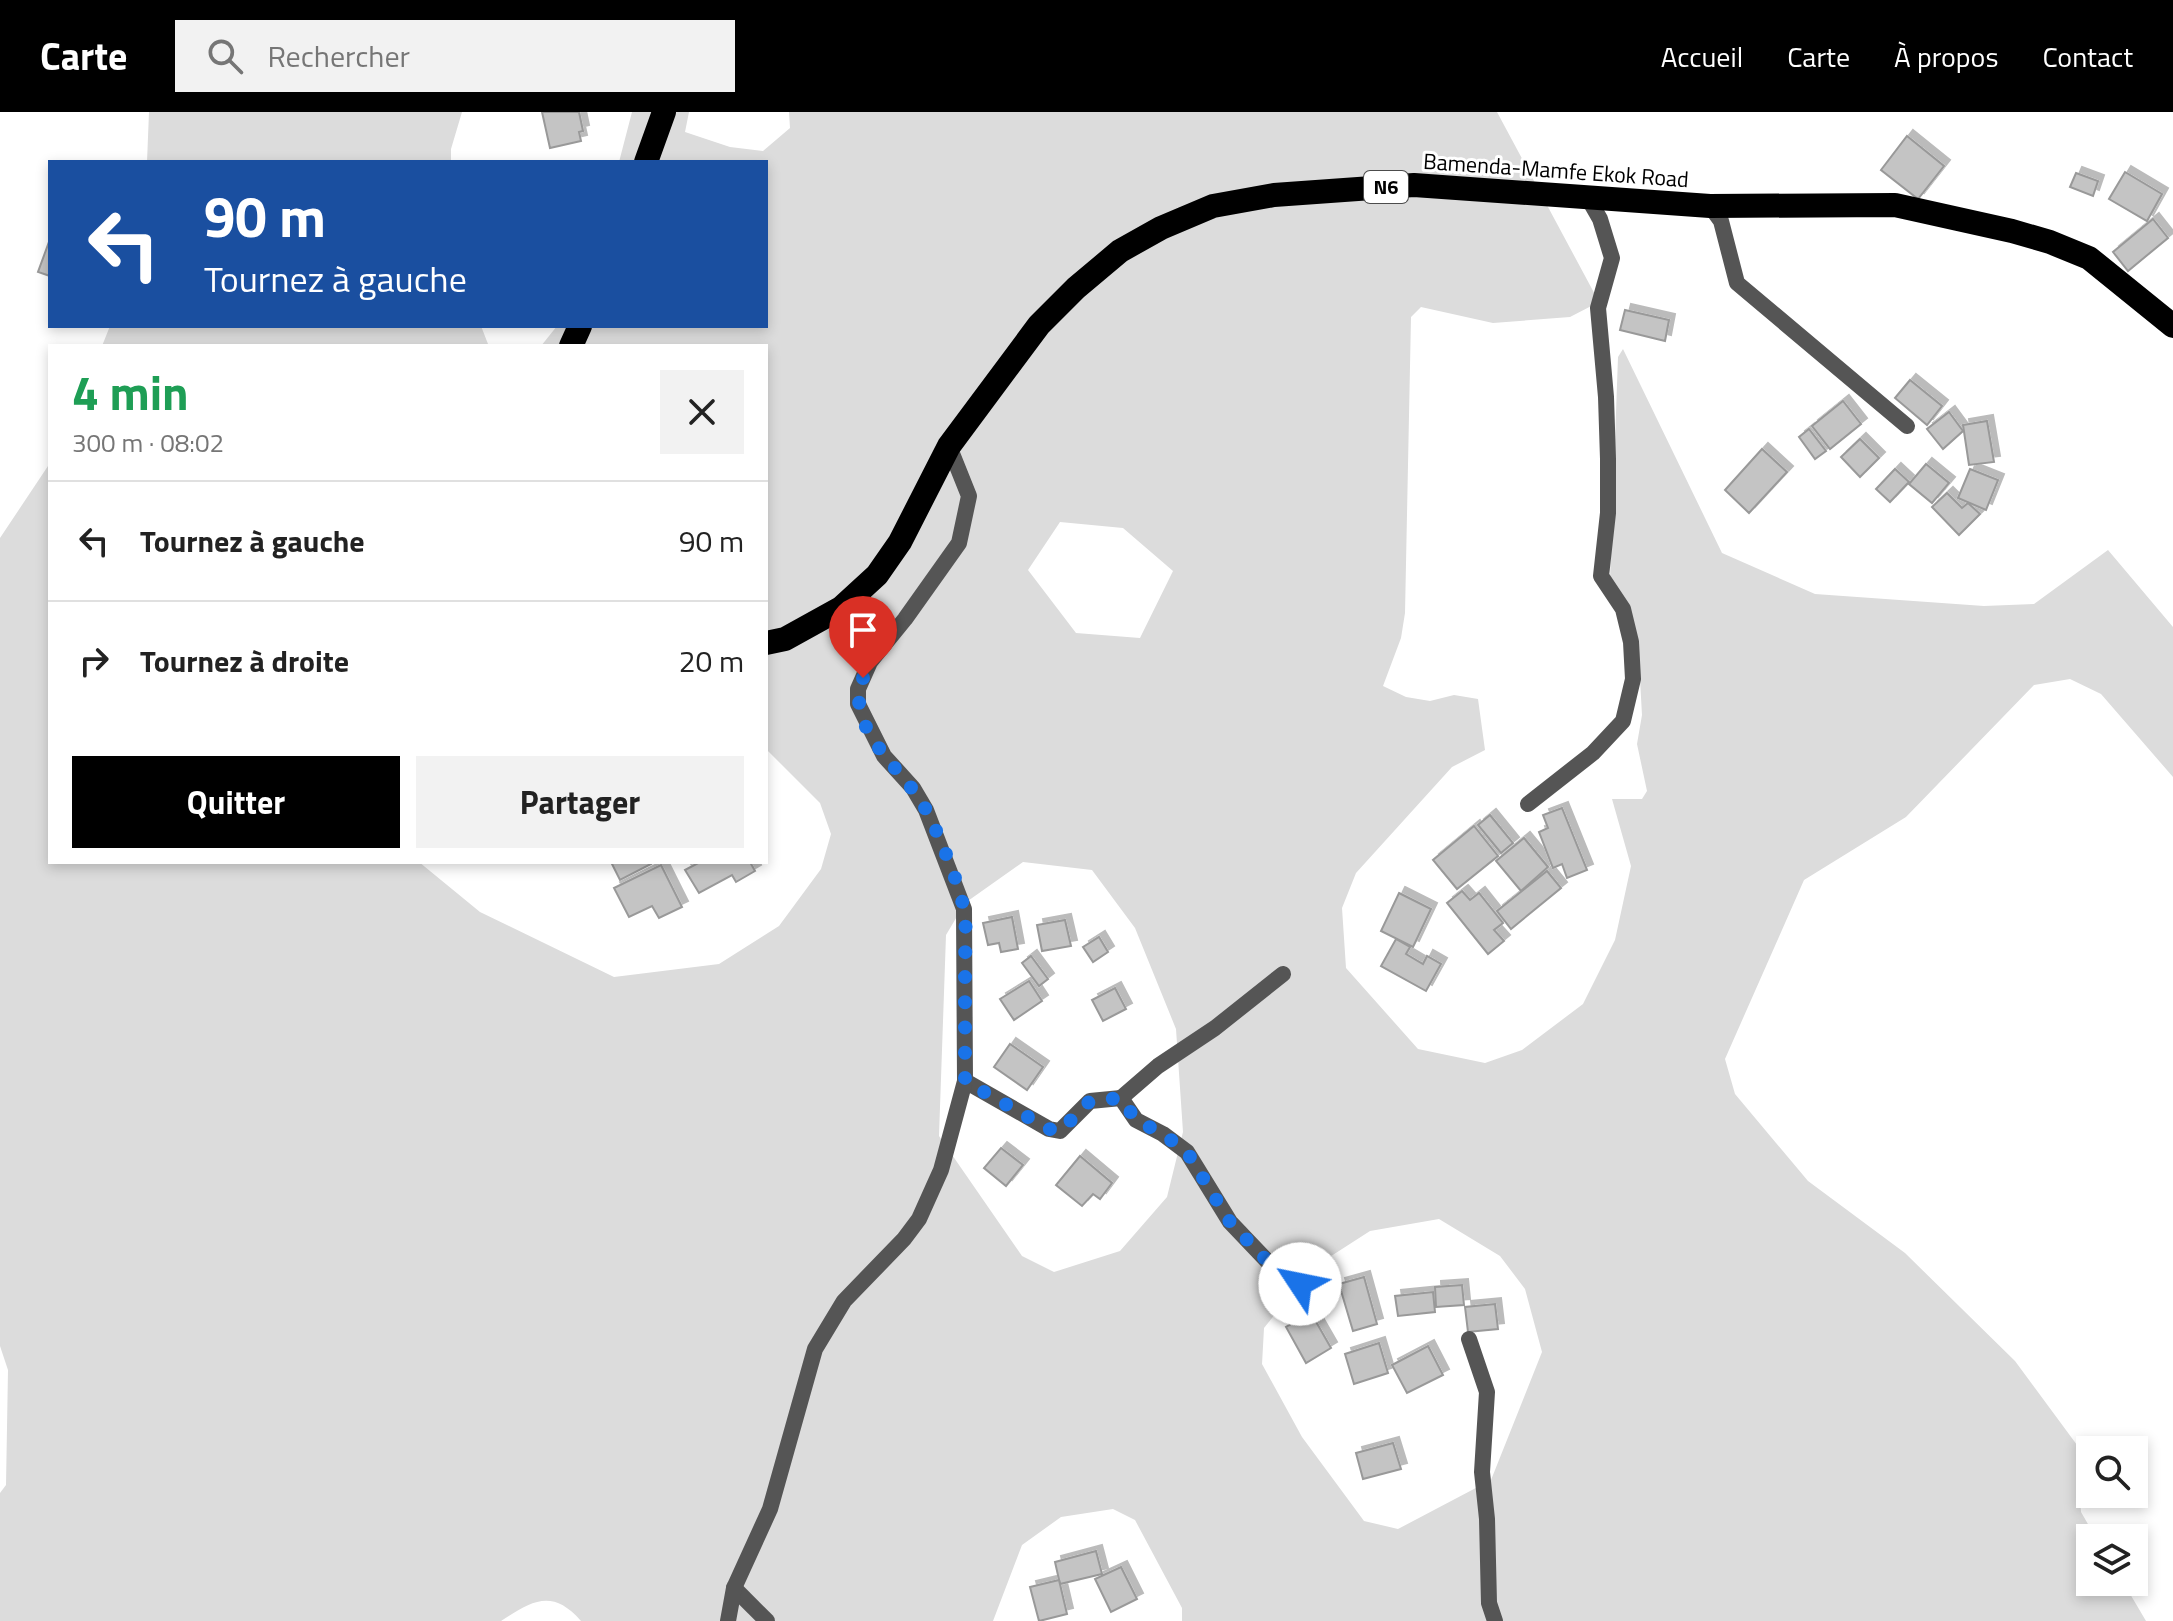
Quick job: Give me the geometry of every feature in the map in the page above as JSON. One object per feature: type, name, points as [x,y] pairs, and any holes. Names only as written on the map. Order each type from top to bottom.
[{"type":"highway","points":[[647,160],[664,112]]},
{"type":"highway","name":"Bamenda-Mamfe Ekok Road","points":[[768,643],[785,639],[841,608],[877,575],[900,542],[949,446],[1039,325],[1076,288],[1120,251],[1161,228],[1213,206],[1274,195],[1414,185],[1710,206],[1895,205],[2012,231],[2089,258],[2173,326]]},
{"type":"street","points":[[1528,804],[1593,753],[1623,721],[1633,679],[1631,642],[1623,609],[1601,576],[1608,513],[1608,459],[1598,308],[1612,258],[1600,219],[1588,198]]},
{"type":"street","points":[[1710,206],[1721,221],[1737,283],[1907,426]]},
{"type":"street","points":[[728,1621],[734,1588],[770,1509],[815,1349],[844,1301],[904,1239],[919,1219],[941,1170],[965,1081],[964,909],[926,810],[913,788],[884,756],[858,704],[858,689],[870,662],[959,543],[969,496],[949,446]]},
{"type":"street","points":[[965,1081],[1049,1129],[1060,1131],[1090,1101],[1121,1098],[1158,1066],[1215,1028],[1283,974]]},
{"type":"street","points":[[1121,1098],[1136,1120],[1163,1134],[1187,1152],[1230,1222],[1270,1264],[1300,1284]]},
{"type":"street","points":[[1469,1339],[1487,1392],[1482,1472],[1487,1519],[1489,1603],[1495,1621]]},
{"type":"street","points":[[734,1588],[767,1621]]},
{"type":"shaded area","points":[[149,112],[462,112],[451,149],[451,160],[147,160]]},
{"type":"shaded area","points":[[632,112],[689,112],[685,132],[730,147],[763,151],[790,128],[789,112],[1497,112],[1599,302],[1570,317],[1493,323],[1421,307],[1411,317],[1405,613],[1401,638],[1383,686],[1406,697],[1430,701],[1454,695],[1478,699],[1485,750],[1452,767],[1356,873],[1342,908],[1346,968],[1418,1049],[1485,1063],[1522,1050],[1583,1004],[1615,940],[1631,866],[1612,799],[1642,799],[1647,791],[1637,744],[1642,715],[1640,679],[1610,579],[1618,357],[1623,349],[1722,553],[1815,594],[1984,606],[2034,604],[2108,550],[2173,627],[2173,777],[2101,694],[2070,679],[2034,685],[1906,817],[1804,880],[1725,1059],[1735,1094],[1808,1181],[1905,1253],[2015,1361],[2076,1444],[2076,1508],[2081,1508],[2088,1524],[2076,1524],[2076,1596],[2131,1596],[2146,1621],[1182,1621],[1182,1608],[1135,1520],[1113,1509],[1061,1517],[1022,1545],[993,1621],[581,1621],[561,1604],[542,1601],[522,1608],[501,1621],[0,1621],[0,1493],[6,1485],[8,1370],[0,1346],[0,538],[48,466],[48,864],[421,864],[480,912],[614,977],[719,964],[779,926],[821,869],[831,834],[820,803],[768,751],[768,344],[543,344],[555,328],[768,328],[768,160],[620,160]],"holes":[[[1060,522],[1123,528],[1173,571],[1140,638],[1076,633],[1028,570]],[[1023,862],[1092,870],[1135,928],[1176,1029],[1183,1132],[1167,1197],[1120,1251],[1054,1272],[1022,1256],[939,1136],[946,935],[965,903]],[[1439,1219],[1500,1256],[1525,1289],[1542,1352],[1491,1480],[1398,1529],[1364,1521],[1302,1437],[1262,1364],[1264,1328],[1311,1269],[1370,1231]]]},
{"type":"shaded area","points":[[109,328],[482,328],[488,344],[103,344]]},
{"type":"building","points":[[542,112],[579,112],[583,131],[579,132],[581,141],[550,148]]},
{"type":"building","points":[[1907,136],[1944,166],[1918,199],[1881,170]]},
{"type":"building","points":[[2125,172],[2162,194],[2147,221],[2109,199]]},
{"type":"building","points":[[2076,173],[2098,181],[2093,196],[2070,187]]},
{"type":"building","points":[[2153,219],[2168,238],[2128,271],[2113,252]]},
{"type":"building","points":[[48,244],[48,275],[38,272]]},
{"type":"building","points":[[1625,310],[1669,320],[1665,341],[1620,330]]},
{"type":"building","points":[[1910,380],[1942,406],[1927,425],[1895,398]]},
{"type":"building","points":[[1843,401],[1861,424],[1830,449],[1812,426]]},
{"type":"building","points":[[1949,412],[1963,431],[1943,449],[1927,429]]},
{"type":"building","points":[[1987,421],[1994,462],[1969,465],[1963,425]]},
{"type":"building","points":[[1809,429],[1826,451],[1815,459],[1799,437]]},
{"type":"building","points":[[1860,439],[1879,458],[1860,477],[1841,457]]},
{"type":"building","points":[[1762,449],[1787,472],[1749,513],[1725,490]]},
{"type":"building","points":[[1926,464],[1949,483],[1932,503],[1909,484]]},
{"type":"building","points":[[1895,469],[1909,482],[1890,502],[1876,489]]},
{"type":"building","points":[[1970,469],[1998,480],[1986,510],[1958,498]]},
{"type":"building","points":[[1947,493],[1962,508],[1968,503],[1980,514],[1959,535],[1932,507]]},
{"type":"building","points":[[1562,808],[1587,870],[1567,878],[1562,864],[1553,868],[1539,832],[1548,828],[1543,815]]},
{"type":"building","points":[[1490,815],[1513,843],[1501,853],[1478,825]]},
{"type":"building","points":[[1474,826],[1498,856],[1457,889],[1433,860]]},
{"type":"building","points":[[1524,838],[1548,867],[1521,891],[1496,861]]},
{"type":"building","points":[[612,864],[651,864],[620,880]]},
{"type":"building","points":[[696,864],[751,864],[755,871],[736,882],[732,875],[699,893],[685,870]]},
{"type":"building","points":[[661,865],[682,907],[659,918],[652,906],[629,917],[614,888]]},
{"type":"building","points":[[1547,871],[1561,888],[1511,929],[1497,911]]},
{"type":"building","points":[[1462,891],[1470,900],[1479,893],[1503,923],[1494,930],[1504,941],[1488,954],[1447,903]]},
{"type":"building","points":[[1399,893],[1431,909],[1413,947],[1381,931]]},
{"type":"building","points":[[1012,917],[1018,949],[1001,952],[999,943],[988,945],[983,923]]},
{"type":"building","points":[[1065,920],[1071,946],[1042,951],[1037,925]]},
{"type":"building","points":[[1099,937],[1108,952],[1093,962],[1083,947]]},
{"type":"building","points":[[1396,939],[1410,947],[1406,954],[1423,964],[1427,956],[1441,964],[1426,991],[1381,966]]},
{"type":"building","points":[[1031,956],[1048,979],[1039,986],[1022,963]]},
{"type":"building","points":[[1029,981],[1042,1001],[1014,1020],[1000,999]]},
{"type":"building","points":[[1115,988],[1126,1009],[1103,1021],[1092,1000]]},
{"type":"building","points":[[1010,1044],[1043,1067],[1027,1090],[994,1067]]},
{"type":"building","points":[[1001,1148],[1023,1165],[1006,1186],[984,1168]]},
{"type":"building","points":[[1080,1156],[1112,1183],[1100,1199],[1093,1194],[1082,1206],[1056,1185]]},
{"type":"building","points":[[1364,1277],[1377,1324],[1353,1331],[1339,1284]]},
{"type":"building","points":[[1462,1285],[1464,1305],[1436,1307],[1435,1287]]},
{"type":"building","points":[[1433,1292],[1435,1312],[1398,1316],[1395,1296]]},
{"type":"building","points":[[1495,1304],[1498,1329],[1468,1332],[1465,1307]]},
{"type":"building","points":[[1311,1313],[1331,1348],[1306,1363],[1286,1327]]},
{"type":"building","points":[[1379,1343],[1388,1373],[1354,1384],[1345,1354]]},
{"type":"building","points":[[1428,1346],[1443,1375],[1407,1393],[1392,1365]]},
{"type":"building","points":[[1393,1443],[1401,1469],[1363,1479],[1356,1453]]},
{"type":"building","points":[[1096,1551],[1102,1574],[1060,1584],[1055,1562]]},
{"type":"building","points":[[1121,1567],[1137,1599],[1111,1612],[1095,1579]]},
{"type":"building","points":[[1059,1580],[1067,1614],[1039,1621],[1030,1587]]},
{"type":"route","points":[[863,678],[858,689],[858,704],[863,719],[884,756],[913,788],[926,810],[964,909],[965,1081],[1049,1129],[1060,1131],[1090,1101],[1121,1098],[1136,1120],[1163,1134],[1187,1152],[1230,1222],[1270,1264],[1300,1284]]}]
